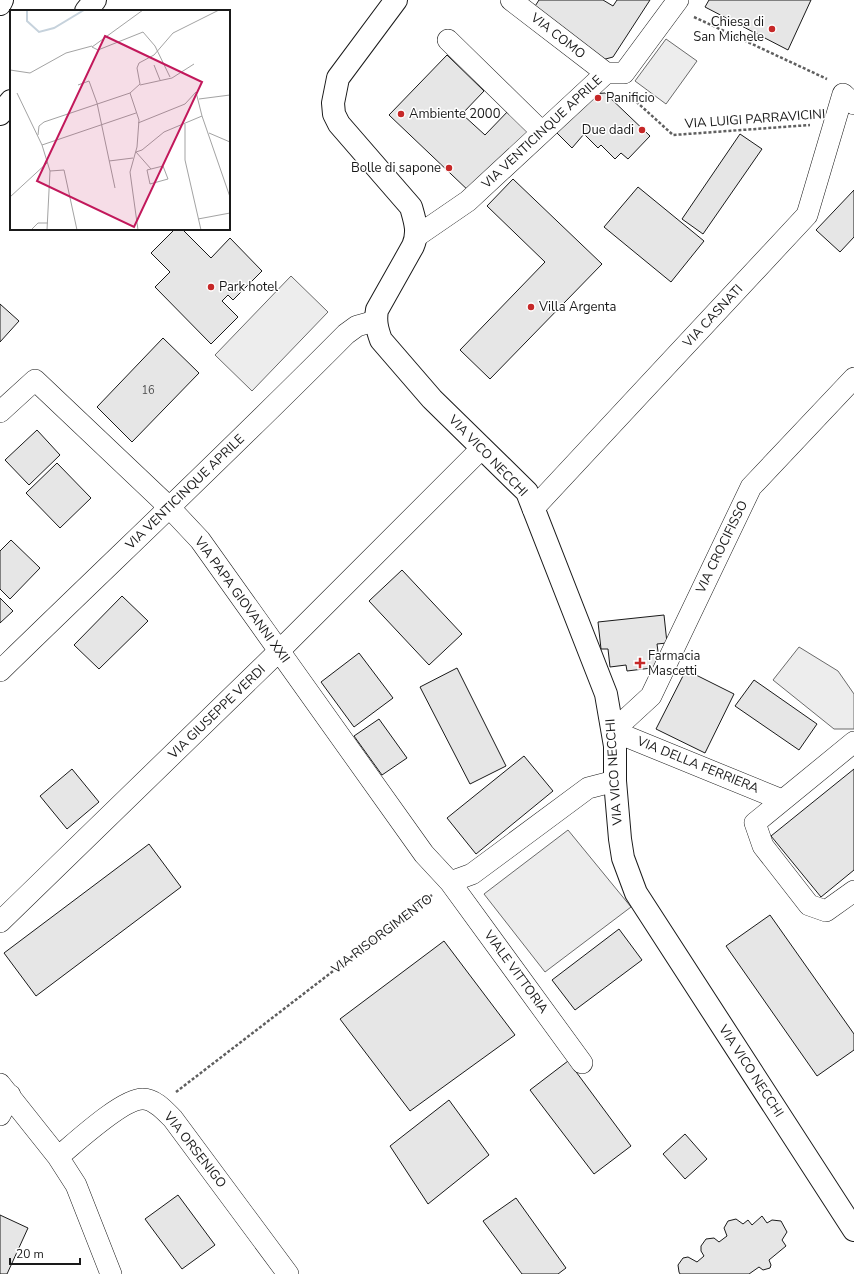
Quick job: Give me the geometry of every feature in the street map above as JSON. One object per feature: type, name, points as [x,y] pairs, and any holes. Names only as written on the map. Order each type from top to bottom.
[{"type":"street","points":[[0,4],[2,0]]},
{"type":"street","points":[[87,10],[95,0]]},
{"type":"street","points":[[375,321],[381,300],[417,236],[411,207],[339,124],[334,114],[334,90],[338,78],[396,0]]},
{"type":"street","name":"VIA COMO","points":[[511,0],[606,73]]},
{"type":"street","name":"VIA VENTICINQUE APRILE","points":[[417,236],[468,201],[606,73],[624,73],[676,4]]},
{"type":"street","points":[[448,40],[542,132]]},
{"type":"street","name":"VIA CASNATI","points":[[533,509],[807,215],[835,124],[849,99]]},
{"type":"street","points":[[0,114],[10,102]]},
{"type":"street","name":"VIA VENTICINQUE APRILE","points":[[0,671],[169,507],[241,440],[346,334],[357,326],[375,321]]},
{"type":"street","name":"VIA VICO NECCHI","points":[[375,321],[381,340],[432,400],[527,492],[606,694],[613,731],[615,781],[622,852],[636,893],[854,1230]]},
{"type":"street","name":"VIA CROCIFISSO","points":[[613,731],[651,696],[751,487],[854,378]]},
{"type":"street","name":"VIA PAPA GIOVANNI XXII","points":[[0,412],[34,380],[169,507],[200,540],[424,854],[450,882]]},
{"type":"street","name":"VIA GIUSEPPE VERDI","points":[[0,922],[279,651],[482,448]]},
{"type":"street","name":"VIA DELLA FERRIERA","points":[[613,731],[782,800]]},
{"type":"street","points":[[854,742],[754,823],[762,846],[809,905],[826,911],[854,891]]},
{"type":"street","points":[[450,882],[472,874],[588,788],[615,781]]},
{"type":"street","name":"VIALE VITTORIA","points":[[450,882],[582,1063]]},
{"type":"street","points":[[0,1115],[5,1090]]},
{"type":"street","points":[[5,1090],[58,1157],[76,1185],[111,1274]]},
{"type":"street","name":"VIA ORSENIGO","points":[[58,1157],[109,1116],[130,1102],[144,1099],[159,1105],[173,1119],[288,1274]]},
{"type":"path","points":[[676,4],[826,78],[849,99]]},
{"type":"path","name":"VIA LUIGI PARRAVICINI","points":[[606,73],[673,135],[835,124]]},
{"type":"path","name":"VIA RISORGIMENTO","points":[[159,1105],[450,882]]},
{"type":"shaded area","points":[[666,39],[697,61],[666,104],[635,81]]},
{"type":"shaded area","points":[[291,276],[328,312],[252,391],[215,355]]},
{"type":"shaded area","points":[[799,647],[838,671],[854,694],[854,729],[834,729],[773,680]]},
{"type":"shaded area","points":[[568,830],[631,907],[545,972],[484,894]]},
{"type":"building","points":[[539,0],[603,0],[613,6],[617,0],[650,0],[613,57],[598,61],[532,11]]},
{"type":"building","name":"Chiesa di San Michele","points":[[709,0],[811,0],[788,50],[705,7]]},
{"type":"building","points":[[447,55],[484,91],[462,114],[485,135],[511,108],[534,129],[472,194],[389,115]]},
{"type":"building","points":[[605,93],[650,136],[628,159],[621,153],[615,159],[601,145],[598,148],[584,134],[572,148],[556,132],[592,94]]},
{"type":"building","points":[[740,134],[762,149],[703,234],[682,219]]},
{"type":"building","name":"Villa Argenta","points":[[513,179],[602,264],[490,379],[460,350],[545,262],[487,206]]},
{"type":"building","points":[[638,187],[704,241],[671,282],[604,227]]},
{"type":"building","points":[[854,190],[854,237],[840,252],[816,230]]},
{"type":"building","points":[[174,230],[183,230],[211,258],[230,238],[262,271],[233,300],[228,295],[222,301],[238,317],[211,344],[155,287],[170,272],[151,253]]},
{"type":"building","points":[[0,304],[19,321],[0,342]]},
{"type":"building","points":[[163,338],[199,373],[132,442],[97,407]]},
{"type":"building","points":[[37,430],[60,455],[29,485],[5,460]]},
{"type":"building","points":[[57,463],[91,498],[60,528],[26,493]]},
{"type":"building","points":[[11,540],[40,568],[10,599],[0,589],[0,551]]},
{"type":"building","points":[[402,570],[462,634],[429,665],[369,601]]},
{"type":"building","points":[[122,596],[148,621],[99,669],[74,645]]},
{"type":"building","points":[[0,598],[13,611],[0,623]]},
{"type":"building","points":[[664,615],[667,643],[657,644],[660,667],[627,671],[626,665],[610,667],[608,649],[601,649],[598,622]]},
{"type":"building","points":[[359,653],[393,698],[354,727],[321,682]]},
{"type":"building","points":[[457,668],[506,766],[470,784],[420,687]]},
{"type":"building","points":[[686,670],[734,694],[705,753],[656,729]]},
{"type":"building","points":[[754,680],[817,724],[799,750],[735,706]]},
{"type":"building","points":[[379,719],[407,758],[382,775],[354,736]]},
{"type":"building","points":[[524,756],[553,791],[476,854],[447,818]]},
{"type":"building","points":[[72,769],[99,802],[67,829],[40,796]]},
{"type":"building","points":[[854,769],[854,870],[821,897],[771,836]]},
{"type":"building","points":[[149,844],[181,887],[36,996],[4,953]]},
{"type":"building","points":[[770,915],[854,1034],[854,1050],[817,1076],[726,946]]},
{"type":"building","points":[[619,929],[642,960],[575,1010],[552,980]]},
{"type":"building","points":[[444,941],[515,1035],[410,1111],[340,1019]]},
{"type":"building","points":[[568,1061],[631,1146],[594,1174],[530,1090]]},
{"type":"building","points":[[449,1100],[489,1155],[428,1204],[390,1146]]},
{"type":"building","points":[[685,1134],[707,1159],[685,1179],[663,1154]]},
{"type":"building","points":[[178,1195],[215,1245],[182,1269],[145,1219]]},
{"type":"building","points":[[516,1198],[566,1268],[558,1274],[522,1274],[483,1221]]},
{"type":"building","points":[[0,1215],[28,1228],[7,1274],[0,1274]]},
{"type":"building","points":[[762,1216],[767,1223],[772,1220],[781,1221],[787,1232],[782,1240],[786,1246],[769,1260],[771,1265],[770,1268],[763,1270],[759,1267],[749,1274],[680,1274],[678,1265],[683,1258],[688,1257],[697,1262],[704,1256],[701,1251],[701,1246],[706,1239],[714,1238],[719,1242],[727,1236],[724,1228],[728,1221],[736,1219],[743,1224],[748,1220],[752,1225]]},
{"type":"place","name":"Chiesa di San Michele","points":[[772,29]]},
{"type":"place","name":"Panificio","points":[[598,98]]},
{"type":"place","name":"Ambiente 2000","points":[[401,114]]},
{"type":"place","name":"Due dadi","points":[[642,130]]},
{"type":"place","name":"Bolle di sapone","points":[[449,168]]},
{"type":"place","name":"Park hotel","points":[[211,287]]},
{"type":"place","name":"Villa Argenta","points":[[531,307]]},
{"type":"place","name":"Farmacia Mascetti","points":[[640,663]]}]
